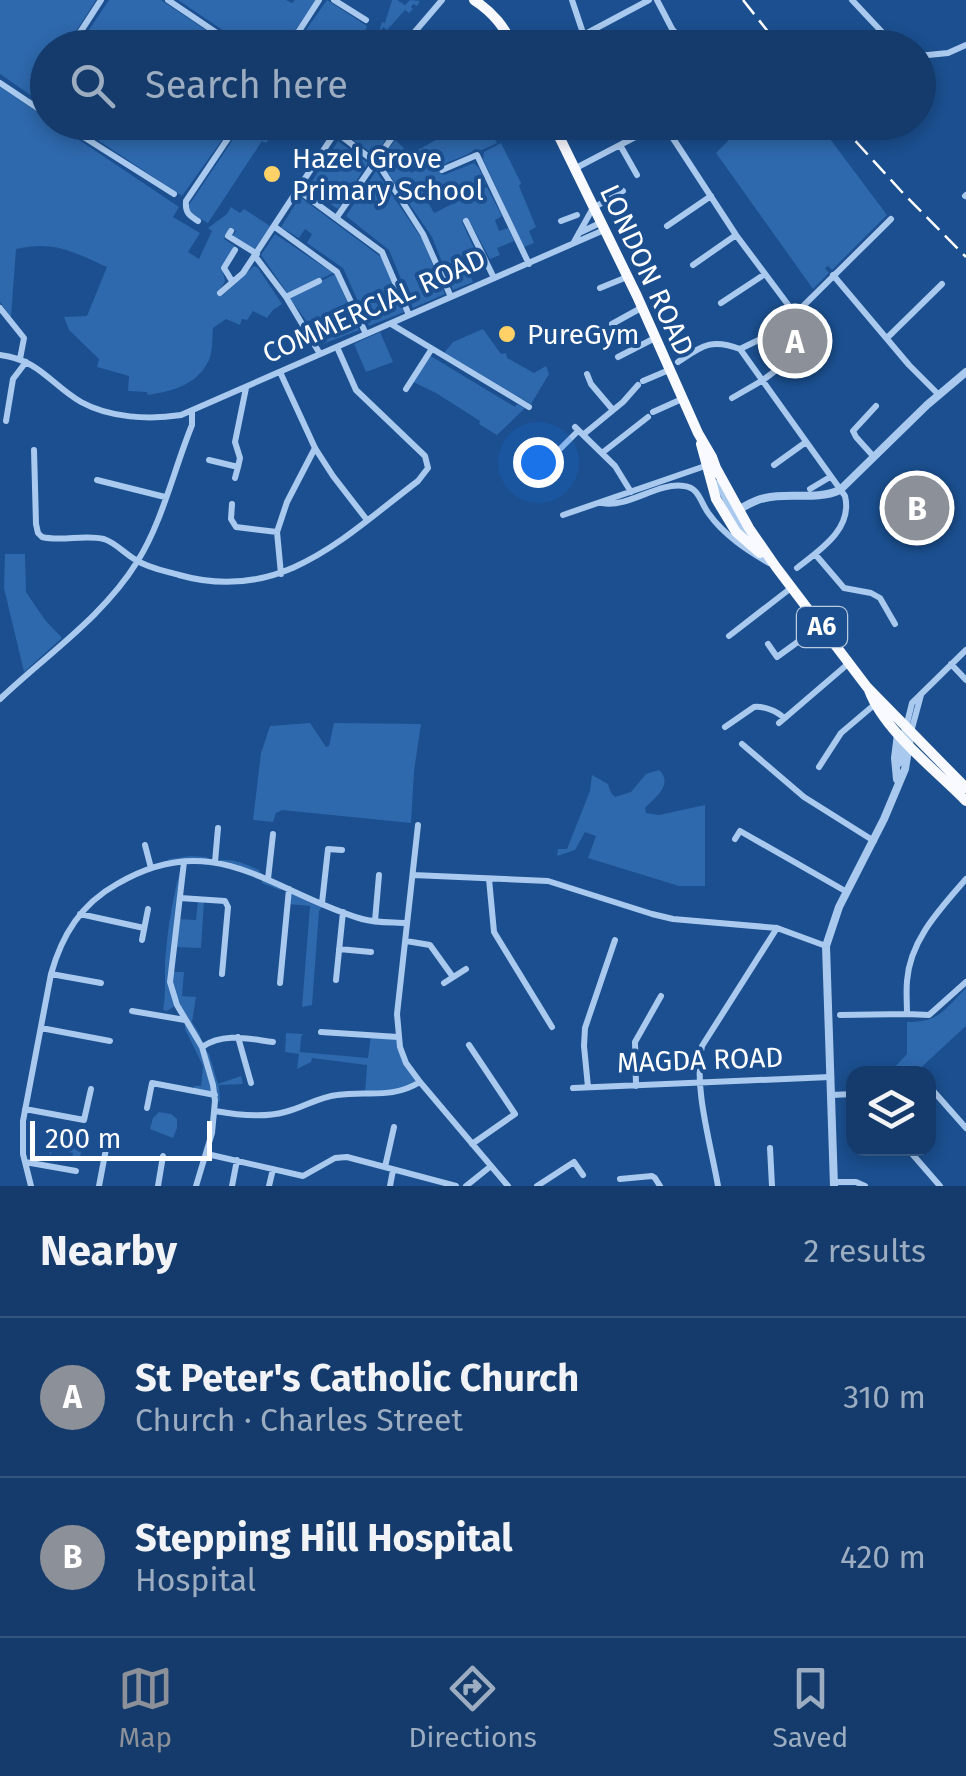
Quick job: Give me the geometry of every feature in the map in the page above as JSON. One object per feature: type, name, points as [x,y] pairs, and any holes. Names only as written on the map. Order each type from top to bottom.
[{"type":"highway","points":[[474,0],[490,10],[505,30]]},
{"type":"highway","name":"LONDON ROAD","points":[[561,140],[656,338],[674,366],[682,399],[712,466]]},
{"type":"highway","name":"A6","points":[[712,466],[716,498],[748,528],[867,687],[874,705],[966,802]]},
{"type":"highway","name":"A6","points":[[733,511],[736,532],[776,567]]},
{"type":"highway","name":"A6","points":[[867,687],[896,707],[905,736],[966,788]]},
{"type":"street","points":[[82,30],[102,0]]},
{"type":"street","points":[[168,0],[213,30]]},
{"type":"street","points":[[300,30],[319,0]]},
{"type":"street","points":[[334,0],[366,20]]},
{"type":"street","points":[[416,30],[442,0]]},
{"type":"street","points":[[572,0],[581,30]]},
{"type":"street","points":[[594,30],[649,0]]},
{"type":"street","points":[[657,0],[673,30]]},
{"type":"street","points":[[852,0],[880,30]]},
{"type":"street","points":[[936,54],[966,44]]},
{"type":"street","points":[[0,84],[30,103]]},
{"type":"street","points":[[88,140],[174,194]]},
{"type":"street","points":[[198,221],[188,214],[186,201],[227,140]]},
{"type":"street","points":[[220,293],[244,273],[331,140]]},
{"type":"street","points":[[347,140],[374,160],[423,234],[451,297]]},
{"type":"street","points":[[337,217],[390,140]]},
{"type":"street","points":[[574,169],[629,140]]},
{"type":"street","points":[[675,140],[736,235],[794,314]]},
{"type":"street","points":[[620,146],[637,175]]},
{"type":"street","points":[[442,170],[477,155],[529,264]]},
{"type":"street","points":[[298,190],[382,252],[410,315]]},
{"type":"street","points":[[574,243],[593,208],[624,190]]},
{"type":"street","points":[[667,226],[710,196]]},
{"type":"street","points":[[561,220],[577,215]]},
{"type":"street","points":[[740,349],[779,330],[891,219]]},
{"type":"street","points":[[466,222],[494,278]]},
{"type":"street","points":[[578,234],[602,226]]},
{"type":"street","name":"COMMERCIAL ROAD","points":[[182,415],[529,264],[602,226]]},
{"type":"street","points":[[275,227],[337,272],[366,334]]},
{"type":"street","points":[[231,231],[228,236],[256,255],[320,354]]},
{"type":"street","points":[[693,265],[736,235]]},
{"type":"street","points":[[232,281],[224,268],[235,250]]},
{"type":"street","points":[[721,303],[765,274]]},
{"type":"street","points":[[833,275],[938,395]]},
{"type":"street","points":[[600,288],[627,277]]},
{"type":"street","points":[[286,297],[319,281]]},
{"type":"street","points":[[887,338],[942,284]]},
{"type":"street","points":[[0,308],[24,338],[23,360],[5,389],[6,421]]},
{"type":"street","points":[[612,324],[642,308]]},
{"type":"street","points":[[390,324],[530,407]]},
{"type":"street","points":[[618,357],[656,338]]},
{"type":"street","points":[[553,456],[641,383],[700,347],[721,342],[740,349],[845,496],[846,517],[842,527],[797,568]]},
{"type":"street","points":[[35,450],[38,532],[49,539],[107,540],[138,562],[219,582],[281,574],[312,560],[425,474],[428,461],[410,439],[356,390],[337,347]]},
{"type":"street","points":[[406,388],[431,350]]},
{"type":"street","points":[[0,355],[23,360],[90,406],[134,416],[182,415],[186,439]]},
{"type":"street","points":[[732,398],[791,359]]},
{"type":"street","points":[[280,372],[315,448],[367,520]]},
{"type":"street","points":[[710,516],[720,518],[759,495],[813,497],[840,490],[966,372]]},
{"type":"street","points":[[587,374],[590,384],[612,410]]},
{"type":"street","points":[[582,388],[590,384]]},
{"type":"street","points":[[235,478],[240,458],[235,442],[246,387]]},
{"type":"street","points":[[602,453],[650,414],[682,399]]},
{"type":"street","points":[[874,457],[853,430],[876,406]]},
{"type":"street","points":[[0,699],[95,612],[138,562],[156,525],[192,425],[192,411]]},
{"type":"street","points":[[579,431],[618,471],[632,495]]},
{"type":"street","points":[[774,465],[806,442]]},
{"type":"street","points":[[281,574],[277,532],[287,502],[315,448]]},
{"type":"street","points":[[208,460],[238,467]]},
{"type":"street","points":[[563,515],[712,466]]},
{"type":"street","points":[[810,489],[830,477]]},
{"type":"street","points":[[98,480],[165,497]]},
{"type":"street","points":[[632,495],[687,486],[698,494],[710,516],[750,552],[776,567]]},
{"type":"street","points":[[733,511],[761,498],[779,496]]},
{"type":"street","points":[[748,528],[750,509],[761,498]]},
{"type":"street","points":[[232,504],[231,519],[236,527],[277,532]]},
{"type":"street","points":[[815,554],[844,588],[880,598],[894,624]]},
{"type":"street","points":[[729,636],[792,588]]},
{"type":"street","points":[[768,644],[777,657],[821,625]]},
{"type":"street","points":[[896,707],[912,703],[966,650]]},
{"type":"street","points":[[725,727],[754,707],[766,709],[782,721],[849,663]]},
{"type":"street","points":[[952,664],[966,680]]},
{"type":"street","points":[[905,736],[921,694]]},
{"type":"street","points":[[865,1186],[856,1182],[834,1184],[826,946],[847,892],[888,810],[901,768],[912,703]]},
{"type":"street","points":[[819,767],[842,733],[874,705]]},
{"type":"street","points":[[742,744],[804,797],[874,841]]},
{"type":"street","points":[[901,768],[914,763],[929,764]]},
{"type":"street","points":[[418,825],[397,1014],[398,1037],[406,1064],[508,1186]]},
{"type":"street","points":[[215,862],[218,828]]},
{"type":"street","points":[[735,839],[740,832],[847,892]]},
{"type":"street","points":[[268,879],[272,834]]},
{"type":"street","points":[[144,845],[151,868]]},
{"type":"street","points":[[322,903],[328,849],[342,850]]},
{"type":"street","points":[[184,862],[170,982],[177,1005],[209,1066],[215,1111],[196,1186]]},
{"type":"street","points":[[31,1186],[22,1134],[57,953],[80,914],[104,891],[151,868],[215,862],[245,869],[365,920],[407,922]]},
{"type":"street","points":[[375,921],[379,875]]},
{"type":"street","points":[[414,875],[556,883],[673,919],[777,928],[826,946]]},
{"type":"street","points":[[489,879],[494,932],[552,1028]]},
{"type":"street","points":[[908,1014],[907,980],[918,940],[966,880]]},
{"type":"street","points":[[280,983],[289,889]]},
{"type":"street","points":[[180,898],[225,902],[228,907],[222,974]]},
{"type":"street","points":[[142,940],[148,909]]},
{"type":"street","points":[[336,980],[343,912]]},
{"type":"street","points":[[80,914],[144,928]]},
{"type":"street","points":[[718,1186],[698,1070],[702,1046],[777,928]]},
{"type":"street","points":[[588,1088],[586,1028],[615,940]]},
{"type":"street","points":[[406,941],[430,945],[453,977]]},
{"type":"street","points":[[340,950],[371,952]]},
{"type":"street","points":[[444,982],[466,970]]},
{"type":"street","points":[[52,974],[101,983]]},
{"type":"street","points":[[840,1015],[929,1015],[966,982]]},
{"type":"street","points":[[636,1086],[635,1042],[660,996]]},
{"type":"street","points":[[132,1011],[185,1020]]},
{"type":"street","points":[[41,1028],[110,1042]]},
{"type":"street","points":[[321,1032],[398,1037]]},
{"type":"street","points":[[202,1047],[218,1039],[238,1037],[273,1042]]},
{"type":"street","points":[[238,1037],[251,1083]]},
{"type":"street","points":[[469,1045],[515,1114],[472,1144]]},
{"type":"street","name":"MAGDA ROAD","points":[[573,1088],[830,1077]]},
{"type":"street","points":[[215,1111],[274,1114],[333,1095],[390,1094],[420,1082]]},
{"type":"street","points":[[147,1108],[152,1084],[214,1096]]},
{"type":"street","points":[[25,1109],[84,1120],[91,1089]]},
{"type":"street","points":[[831,1095],[846,1094]]},
{"type":"street","points":[[936,1094],[966,1128]]},
{"type":"street","points":[[390,1186],[394,1127]]},
{"type":"street","points":[[770,1148],[772,1186]]},
{"type":"street","points":[[99,1186],[106,1150]]},
{"type":"street","points":[[207,1154],[303,1176],[335,1158],[347,1157],[456,1186]]},
{"type":"street","points":[[158,1186],[163,1156]]},
{"type":"street","points":[[914,1156],[940,1186]]},
{"type":"street","points":[[232,1186],[237,1160]]},
{"type":"street","points":[[25,1162],[76,1171]]},
{"type":"street","points":[[538,1186],[574,1162],[583,1176]]},
{"type":"street","points":[[466,1186],[491,1166]]},
{"type":"street","points":[[269,1186],[273,1169]]},
{"type":"street","points":[[620,1179],[652,1176],[660,1186]]},
{"type":"shaded area","points":[[0,0],[96,0],[77,30],[30,30],[30,95],[0,74]]},
{"type":"shaded area","points":[[109,0],[161,0],[206,30],[89,30]]},
{"type":"shaded area","points":[[178,0],[316,0],[295,30],[223,30]]},
{"type":"shaded area","points":[[327,0],[367,26],[366,30],[306,30]]},
{"type":"shaded area","points":[[392,0],[405,5],[410,0],[420,1],[417,6],[413,4],[409,13],[405,10],[387,30],[380,30]]},
{"type":"shaded area","points":[[0,87],[30,107],[30,140],[79,140],[179,207],[173,217],[200,233],[188,252],[199,259],[212,231],[208,228],[231,207],[240,213],[244,209],[270,226],[254,250],[232,237],[236,231],[230,229],[224,239],[235,246],[222,268],[225,281],[218,294],[222,296],[254,266],[282,304],[267,318],[253,311],[240,325],[226,319],[213,328],[210,356],[198,375],[175,389],[148,395],[128,391],[129,376],[97,367],[99,359],[69,330],[64,317],[87,316],[107,267],[53,247],[16,249],[11,317],[0,302]]},
{"type":"shaded area","points":[[98,140],[222,140],[182,196]]},
{"type":"shaded area","points":[[233,140],[268,140],[262,141],[208,223],[190,213],[189,205]]},
{"type":"shaded area","points":[[353,140],[385,140],[375,155]]},
{"type":"shaded area","points":[[395,140],[409,156],[403,161],[411,173],[426,165],[418,150],[436,140],[497,143],[475,149],[437,170],[444,175],[474,163],[486,184],[447,202],[433,201],[429,204],[434,213],[487,187],[502,216],[495,220],[499,231],[508,228],[514,241],[497,248],[500,255],[490,259],[470,222],[462,222],[478,257],[466,264],[473,282],[453,290],[432,237],[380,161]]},
{"type":"shaded area","points":[[729,140],[831,140],[887,215],[832,270],[825,268],[829,273],[813,289],[716,153]]},
{"type":"shaded area","points":[[338,141],[368,163],[338,209],[307,189]]},
{"type":"shaded area","points":[[501,143],[521,183],[536,227],[529,231],[534,243],[524,247],[483,159],[484,152]]},
{"type":"shaded area","points":[[376,171],[422,239],[445,294],[413,308],[389,250],[346,216]]},
{"type":"shaded area","points":[[300,197],[381,257],[404,312],[369,326],[343,268],[307,243],[312,234],[305,229],[299,238],[281,227]]},
{"type":"shaded area","points":[[275,234],[333,273],[288,294],[261,255]]},
{"type":"shaded area","points":[[335,274],[359,330],[323,344],[289,297]]},
{"type":"shaded area","points":[[483,329],[507,358],[534,373],[546,366],[549,374],[531,404],[444,353],[453,342]]},
{"type":"shaded area","points":[[380,332],[393,362],[366,372],[354,344]]},
{"type":"shaded area","points":[[429,355],[515,407],[517,404],[525,408],[497,435],[413,382]]},
{"type":"shaded area","points":[[5,554],[25,554],[26,592],[62,638],[24,672],[4,588]]},
{"type":"shaded area","points":[[310,723],[326,747],[334,723],[421,724],[411,823],[282,810],[273,822],[253,820],[261,753],[270,726]]},
{"type":"shaded area","points":[[659,770],[664,786],[645,808],[646,813],[659,815],[705,805],[705,886],[679,886],[588,858],[596,836],[585,832],[575,850],[557,856],[558,849],[567,849],[590,791],[592,775],[608,784],[615,797],[631,792],[646,774]]},
{"type":"shaded area","points":[[191,856],[237,862],[259,870],[262,876],[235,866],[184,863],[177,919],[196,920],[198,900],[204,900],[201,948],[174,947],[171,972],[184,972],[182,996],[196,997],[192,1022],[209,1054],[218,1084],[241,1076],[243,1084],[219,1085],[220,1101],[215,1101],[214,1095],[194,1091],[194,1086],[201,1086],[203,1066],[176,1005],[163,1010],[168,936],[183,863],[163,865],[169,859]]},
{"type":"shaded area","points":[[262,876],[324,904],[319,911],[312,1005],[302,1007],[310,906],[288,904],[289,889],[262,883]]},
{"type":"shaded area","points":[[966,988],[966,1026],[923,1066],[896,1066],[907,1054],[907,1022],[934,1017]]},
{"type":"shaded area","points":[[286,1033],[303,1034],[300,1052],[368,1058],[371,1035],[398,1037],[420,1082],[407,1089],[365,1094],[367,1065],[312,1058],[297,1069],[299,1054],[285,1052]]},
{"type":"shaded area","points":[[159,1112],[177,1119],[173,1138],[150,1129]]},
{"type":"shaded area","points":[[48,1134],[84,1142],[79,1160],[72,1159],[73,1153],[54,1149],[50,1155]]},
{"type":"railway","points":[[743,0],[767,30]]},
{"type":"railway","points":[[854,140],[966,257]]},
{"type":"place","name":"Hazel Grove Primary School","points":[[272,174]]},
{"type":"place","name":"PureGym","points":[[507,334]]},
{"type":"place","name":"St Peter's Catholic Church","points":[[795,341]]},
{"type":"place","name":"Stepping Hill Hospital","points":[[917,508]]}]
